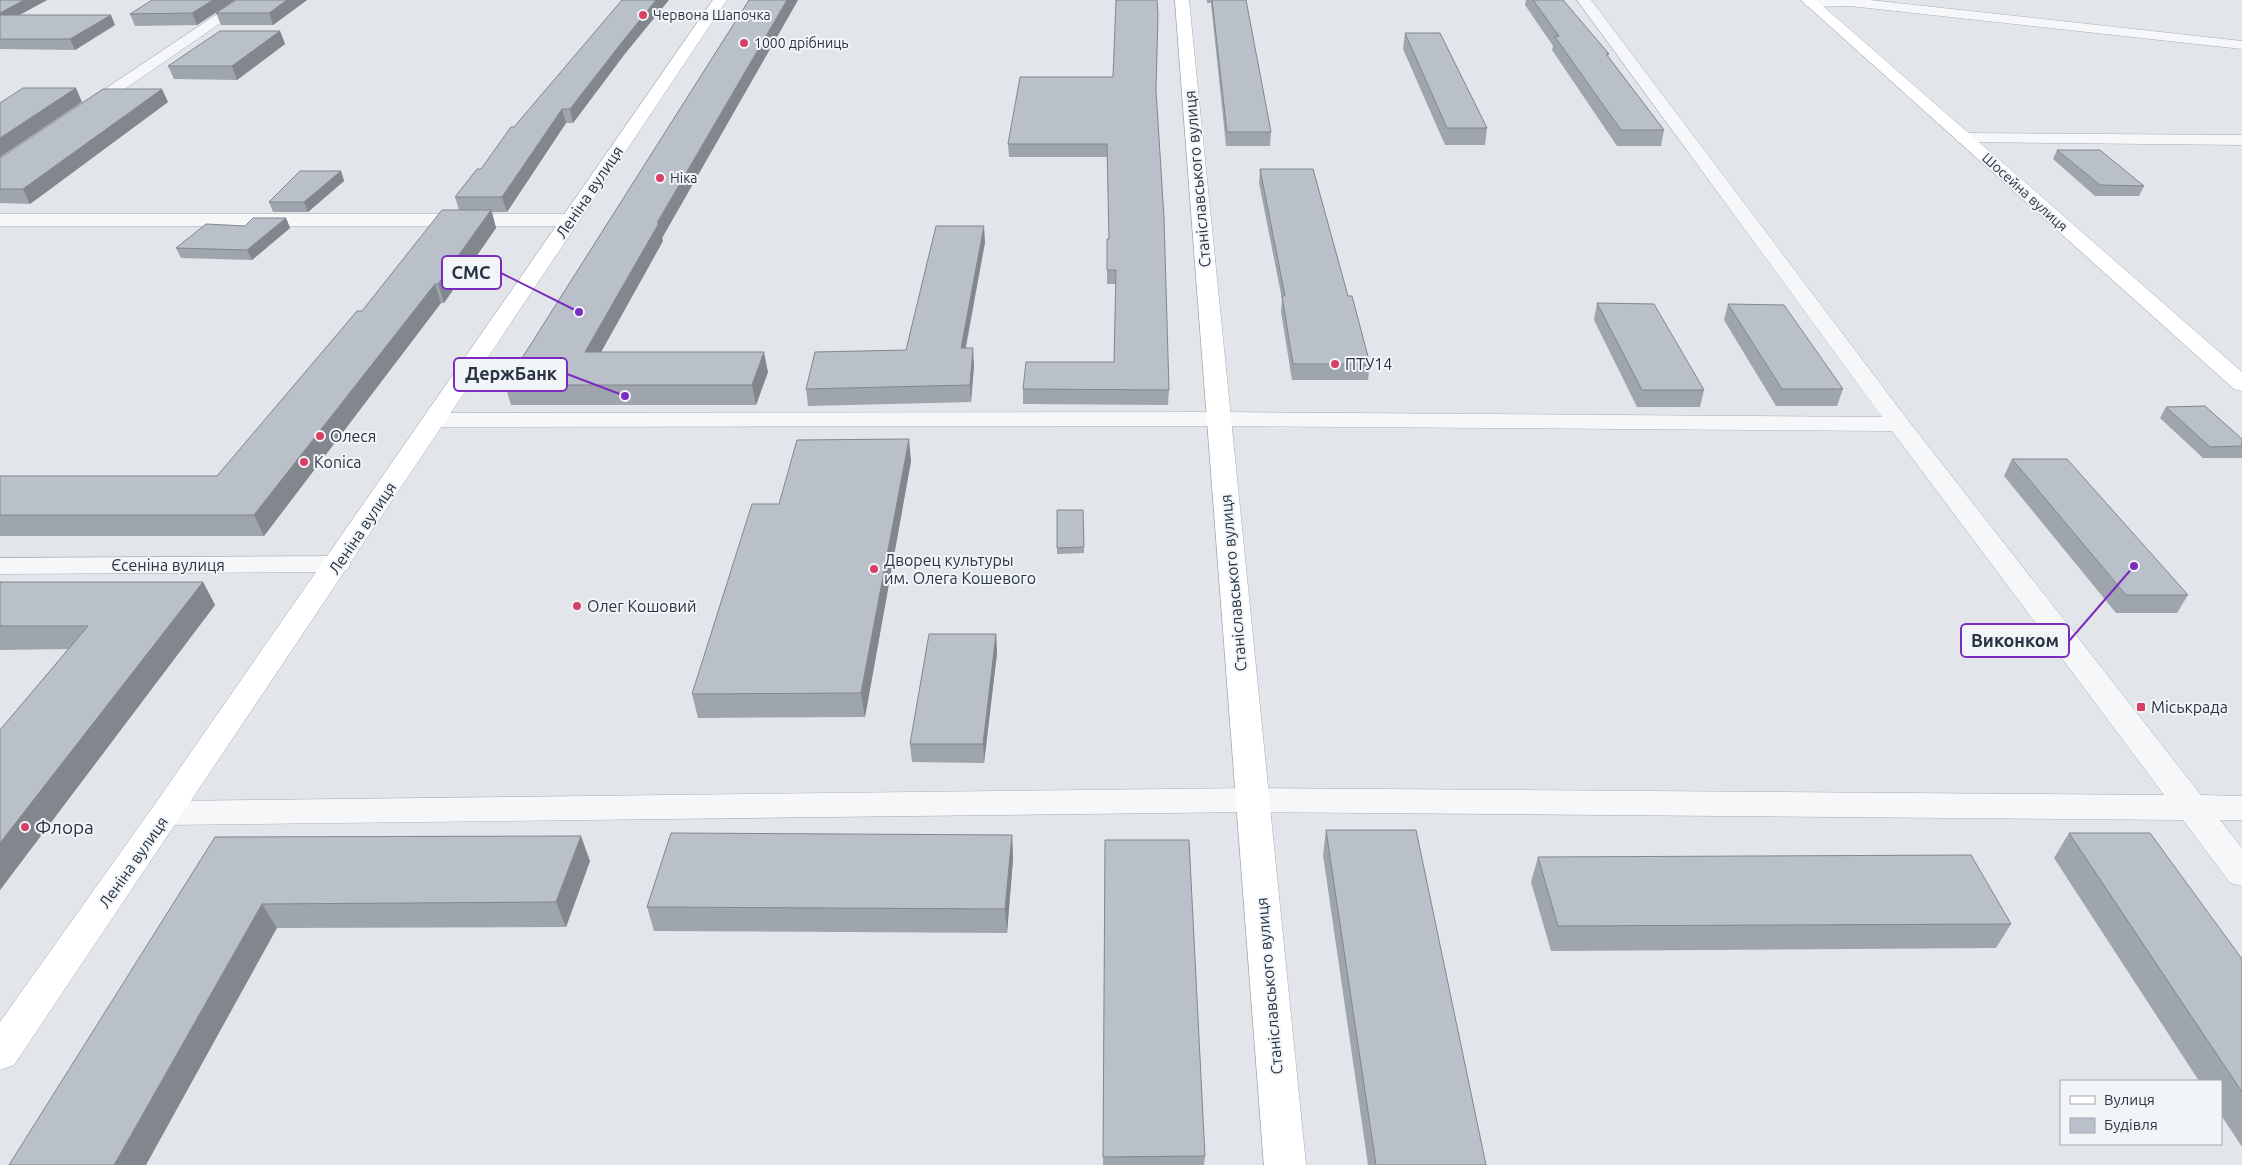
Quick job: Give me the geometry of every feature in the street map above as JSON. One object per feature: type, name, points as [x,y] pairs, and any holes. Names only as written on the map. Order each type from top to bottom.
[{"type":"street","points":[[74,117],[247,0]]},
{"type":"street","name":"Леніна вулиця","points":[[0,1053],[167,813],[720,0]]},
{"type":"street","name":"Станіславського вулиця","points":[[1182,0],[1285,1165]]},
{"type":"street","points":[[1584,0],[1899,424],[2242,873]]},
{"type":"street","points":[[1810,1],[1850,2],[2242,45]]},
{"type":"street","name":"Шосейна вулиця","points":[[1810,1],[2242,384]]},
{"type":"street","points":[[1964,138],[2242,140]]},
{"type":"street","points":[[0,220],[570,220]]},
{"type":"street","points":[[435,420],[1218,419],[1899,424]]},
{"type":"street","name":"Єсеніна вулиця","points":[[0,566],[337,564]]},
{"type":"street","points":[[167,813],[1252,800],[2242,808]]},
{"type":"building","points":[[0,0],[24,0],[0,13]]},
{"type":"building","points":[[152,0],[213,0],[192,13],[130,14]]},
{"type":"building","points":[[236,0],[287,0],[269,13],[216,13]]},
{"type":"building","points":[[622,0],[656,0],[570,109],[562,109],[502,197],[455,197],[477,169],[481,169],[511,127],[514,127]]},
{"type":"building","points":[[749,0],[787,0],[657,223],[659,223],[585,352],[764,352],[752,385],[505,385]]},
{"type":"building","points":[[1116,0],[1157,0],[1156,90],[1164,218],[1169,390],[1023,389],[1026,362],[1114,362],[1116,270],[1107,270],[1107,239],[1109,239],[1107,144],[1008,144],[1020,77],[1113,77]]},
{"type":"building","points":[[1212,0],[1246,0],[1271,132],[1227,132]]},
{"type":"building","points":[[1533,0],[1563,0],[1609,54],[1606,54],[1664,130],[1621,130],[1555,37],[1559,36]]},
{"type":"building","points":[[0,15],[111,15],[70,39],[0,39]]},
{"type":"building","points":[[220,31],[280,31],[232,66],[168,66]]},
{"type":"building","points":[[1405,33],[1440,33],[1487,128],[1447,128]]},
{"type":"building","points":[[23,88],[76,88],[0,138],[0,103]]},
{"type":"building","points":[[103,89],[162,89],[23,189],[0,189],[0,158]]},
{"type":"building","points":[[2057,150],[2100,150],[2144,186],[2100,185]]},
{"type":"building","points":[[1260,169],[1313,169],[1348,296],[1352,296],[1370,364],[1293,364],[1282,296],[1285,296]]},
{"type":"building","points":[[300,171],[341,171],[304,202],[269,202]]},
{"type":"building","points":[[442,210],[491,210],[438,284],[435,284],[254,515],[0,515],[0,476],[217,476],[357,311],[362,311]]},
{"type":"building","points":[[253,218],[286,218],[247,250],[176,248],[206,224],[245,226]]},
{"type":"building","points":[[936,226],[984,226],[961,348],[973,348],[970,385],[806,389],[815,352],[906,350]]},
{"type":"building","points":[[1597,303],[1654,304],[1704,390],[1642,390]]},
{"type":"building","points":[[1728,304],[1784,305],[1843,389],[1782,389]]},
{"type":"building","points":[[2205,406],[2242,439],[2242,446],[2210,447],[2166,407]]},
{"type":"building","points":[[909,439],[861,693],[692,694],[752,504],[779,504],[797,440]]},
{"type":"building","points":[[2012,459],[2067,459],[2188,595],[2126,595]]},
{"type":"building","points":[[1057,510],[1083,510],[1084,547],[1057,548]]},
{"type":"building","points":[[0,582],[203,582],[0,843],[0,730],[88,626],[0,626]]},
{"type":"building","points":[[929,634],[996,634],[983,744],[910,744]]},
{"type":"building","points":[[1326,830],[1416,830],[1486,1165],[1376,1165]]},
{"type":"building","points":[[671,833],[1012,835],[1005,909],[647,907]]},
{"type":"building","points":[[2069,833],[2150,833],[2242,959],[2242,1092]]},
{"type":"building","points":[[581,836],[556,902],[262,904],[114,1165],[9,1165],[215,837]]},
{"type":"building","points":[[1105,840],[1189,840],[1205,1156],[1103,1157]]},
{"type":"building","points":[[1971,855],[2011,924],[1558,926],[1538,857]]},
{"type":"place","name":"Червона Шапочка","points":[[643,15]]},
{"type":"place","name":"1000 дрібниць","points":[[744,43]]},
{"type":"place","name":"Ніка","points":[[660,178]]},
{"type":"place","name":"СМС","points":[[579,312]]},
{"type":"place","name":"ПТУ14","points":[[1335,364]]},
{"type":"place","name":"ДержБанк","points":[[625,396]]},
{"type":"place","name":"Олеся","points":[[320,436]]},
{"type":"place","name":"Konica","points":[[304,462]]},
{"type":"place","name":"Виконком","points":[[2134,566]]},
{"type":"place","name":"Дворец культуры им. Олега Кошевого","points":[[874,569]]},
{"type":"place","name":"Олег Кошовий","points":[[577,606]]},
{"type":"place","name":"Міськрада","points":[[2141,707]]},
{"type":"place","name":"Флора","points":[[25,827]]}]
